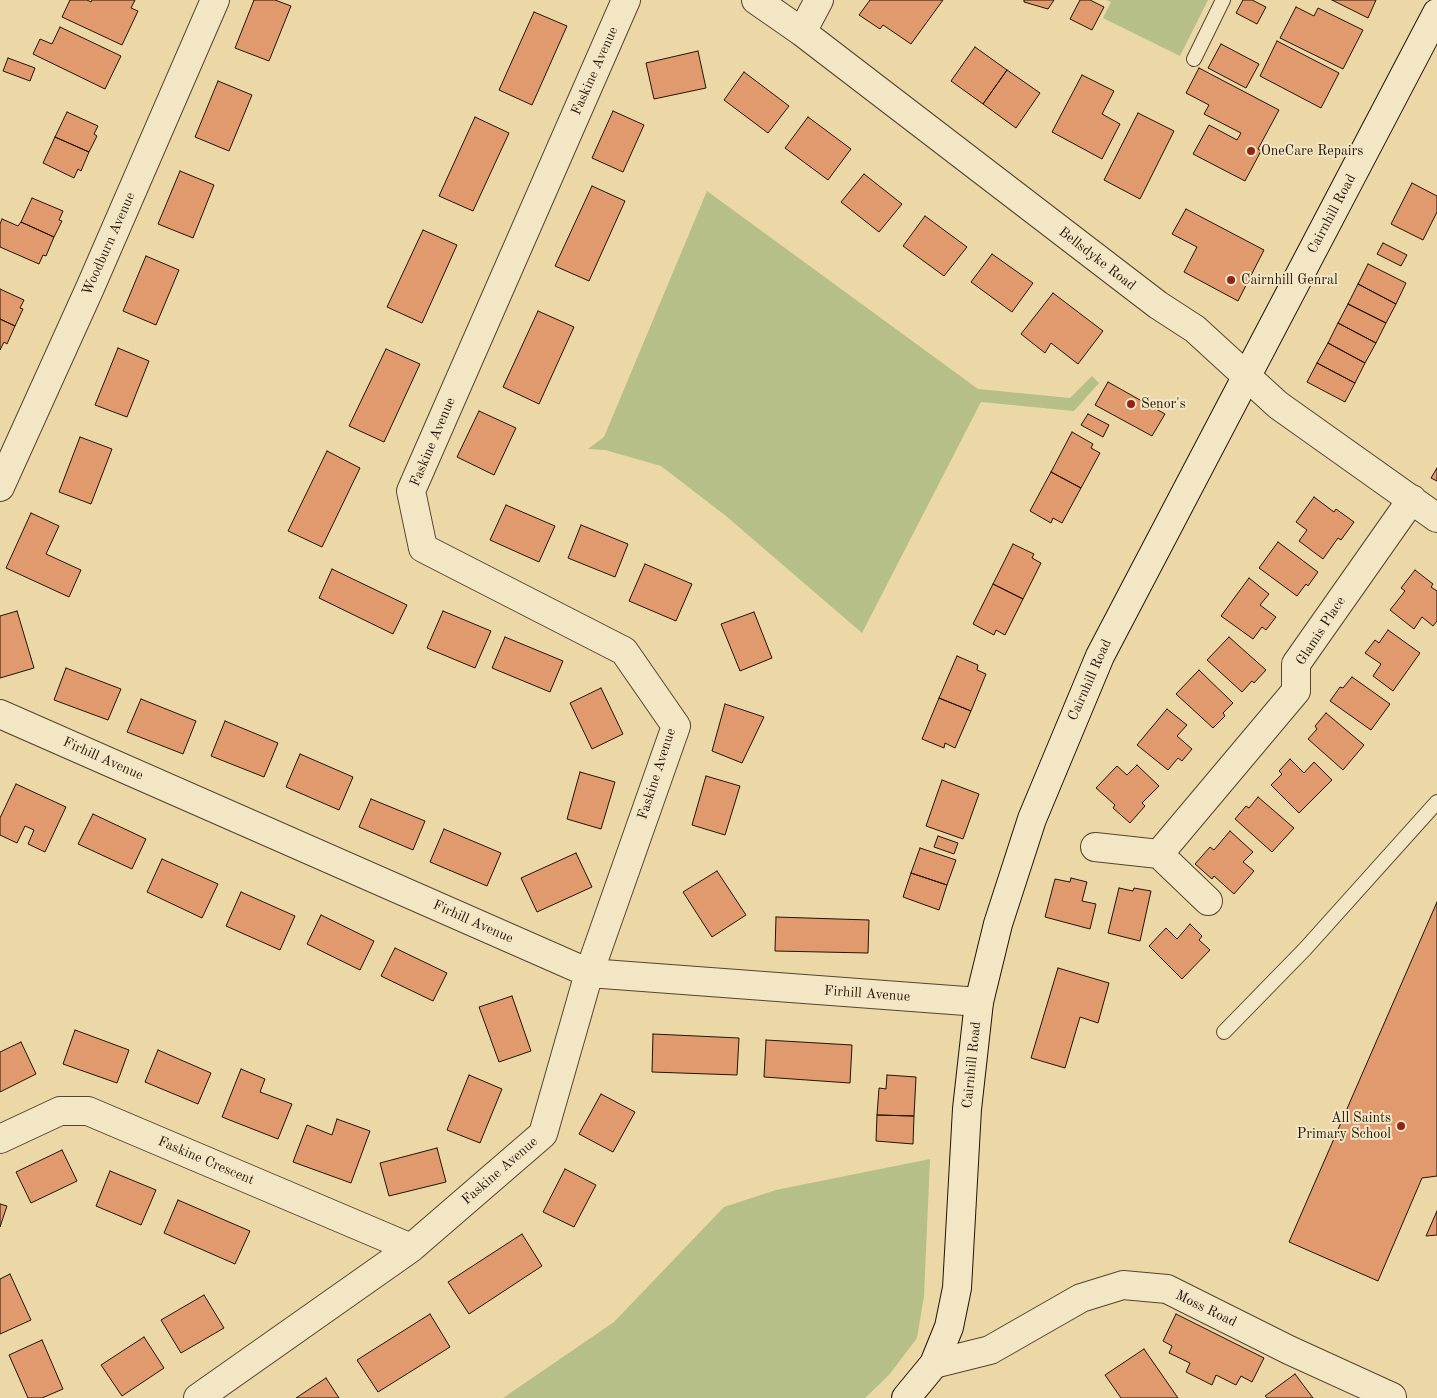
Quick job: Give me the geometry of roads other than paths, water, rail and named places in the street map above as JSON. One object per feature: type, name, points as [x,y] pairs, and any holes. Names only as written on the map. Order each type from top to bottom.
[{"type":"street","name":"Woodburn Avenue","points":[[0,487],[90,288],[215,0]]},
{"type":"street","name":"Faskine Avenue","points":[[198,1398],[411,1248],[543,1134],[589,973],[676,726],[624,651],[423,548],[411,491],[626,0]]},
{"type":"street","name":"Bellsdyke Road","points":[[756,0],[802,32],[1158,305],[1195,329],[1278,405],[1437,518]]},
{"type":"street","points":[[802,32],[819,0]]},
{"type":"street","name":"Cairnhill Road","points":[[906,1398],[934,1364],[949,1327],[957,1288],[967,1109],[979,1002],[998,924],[1032,819],[1100,656],[1437,13]]},
{"type":"street","name":"Glamis Place","points":[[1159,854],[1296,691],[1296,664],[1412,499]]},
{"type":"street","name":"Firhill Avenue","points":[[0,714],[589,973],[979,1002]]},
{"type":"street","points":[[1095,847],[1159,854],[1208,900]]},
{"type":"street","name":"Faskine Crescent","points":[[0,1139],[60,1111],[88,1111],[411,1248]]},
{"type":"street","name":"Moss Road","points":[[934,1364],[990,1350],[1081,1298],[1123,1285],[1167,1289],[1289,1350],[1392,1397]]},
{"type":"lane","points":[[1194,60],[1223,0]]},
{"type":"lane","points":[[1224,1032],[1305,949],[1434,809]]},
{"type":"place","name":"OneCare Repairs","points":[[1251,151]]},
{"type":"place","name":"Cairnhill Genral","points":[[1231,280]]},
{"type":"place","name":"Senor's","points":[[1131,404]]},
{"type":"place","name":"All Saints Primary School","points":[[1401,1126]]}]
